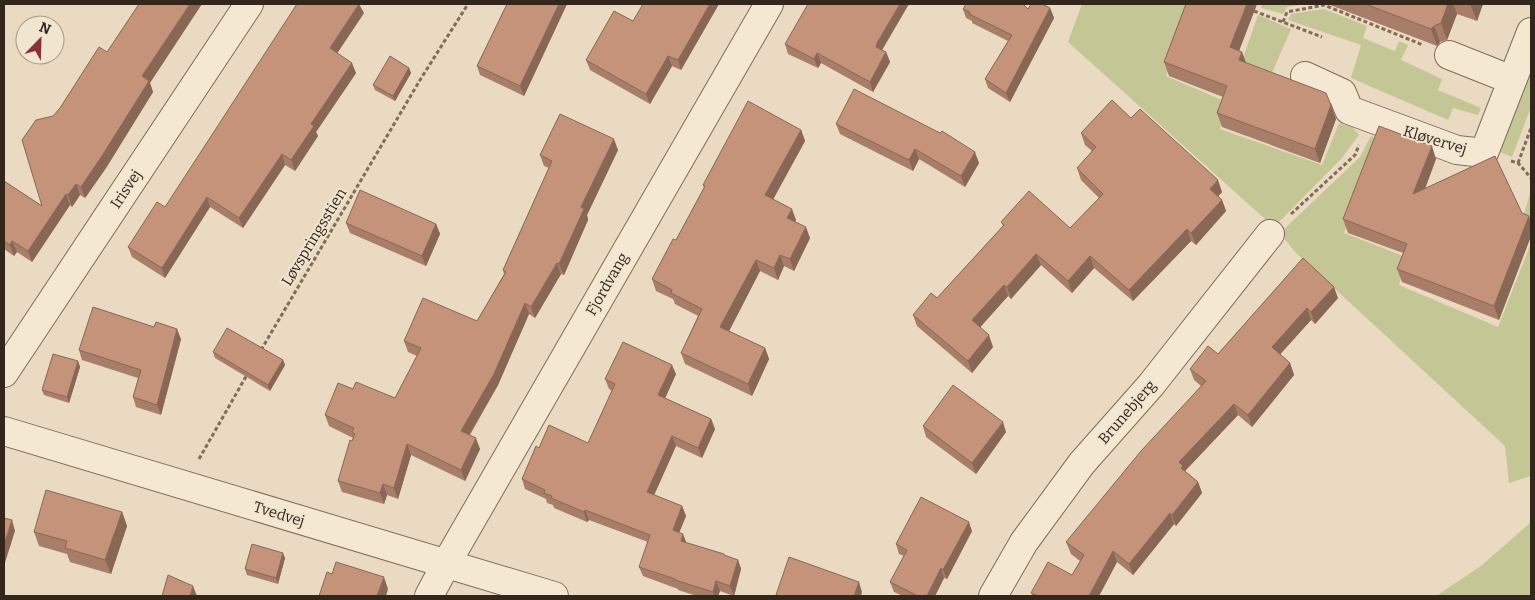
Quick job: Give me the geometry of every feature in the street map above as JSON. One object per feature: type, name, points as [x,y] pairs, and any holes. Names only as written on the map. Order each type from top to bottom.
[{"type":"street","name":"Irisvej","points":[[4,373],[249,4]]},
{"type":"street","name":"Fjordvang","points":[[430,596],[446,564],[769,4]]},
{"type":"street","name":"Kløvervej","points":[[1305,76],[1342,93],[1349,110],[1457,150],[1484,153],[1531,32]]},
{"type":"street","points":[[1449,55],[1512,80]]},
{"type":"street","name":"Brunebjerg","points":[[993,596],[1024,542],[1082,463],[1151,385],[1270,234]]},
{"type":"street","name":"Tvedvej","points":[[4,431],[554,596]]},
{"type":"path","name":"Løvspringsstien","points":[[256,358],[420,80],[468,4]]},
{"type":"path","points":[[1283,22],[1287,12],[1324,5],[1449,55]]},
{"type":"path","points":[[1254,11],[1322,37]]},
{"type":"path","points":[[1270,234],[1355,155],[1370,118]]},
{"type":"path","points":[[1518,162],[1531,128]]},
{"type":"path","points":[[184,485],[251,367]]},
{"type":"green space","points":[[1082,4],[1192,4],[1166,76],[1229,103],[1220,129],[1322,165],[1339,123],[1352,127],[1359,135],[1342,158],[1274,227],[1068,42]]},
{"type":"green space","points":[[1262,4],[1306,4],[1287,7],[1283,14],[1261,8]]},
{"type":"green space","points":[[1324,9],[1367,26],[1363,38],[1395,51],[1399,41],[1408,45],[1401,60],[1442,79],[1438,90],[1481,108],[1478,115],[1453,108],[1448,120],[1351,78],[1361,45],[1288,20],[1291,14]]},
{"type":"green space","points":[[1258,15],[1291,29],[1272,73],[1242,61]]},
{"type":"green space","points":[[1531,71],[1531,107],[1512,157],[1500,152]]},
{"type":"green space","points":[[1371,136],[1380,141],[1344,233],[1406,257],[1399,285],[1498,327],[1531,243],[1531,476],[1509,483],[1505,446],[1295,252],[1280,233],[1360,157]]},
{"type":"green space","points":[[1531,195],[1531,223],[1522,220]]},
{"type":"green space","points":[[1531,522],[1531,596],[1436,596],[1481,566]]},
{"type":"building","points":[[139,4],[190,4],[142,76],[149,81],[81,187],[76,184],[68,195],[66,194],[28,251],[12,241],[10,245],[4,241],[4,181],[42,206],[22,140],[36,120],[53,116],[60,108],[99,47],[107,52]]},
{"type":"building","points":[[297,4],[359,4],[330,48],[352,63],[311,124],[314,126],[291,160],[282,154],[239,218],[207,197],[162,268],[128,247],[157,202],[165,207]]},
{"type":"building","points":[[507,4],[559,4],[520,86],[477,66]]},
{"type":"building","points":[[643,4],[710,4],[678,60],[668,56],[646,94],[586,60],[614,11],[633,21]]},
{"type":"building","points":[[808,4],[900,4],[877,43],[876,47],[886,52],[870,82],[817,53],[814,59],[785,44]]},
{"type":"building","points":[[966,4],[1023,4],[1028,9],[1031,4],[1042,4],[1050,8],[1006,93],[985,79],[1012,35],[969,14],[970,12],[963,9]]},
{"type":"building","points":[[1186,4],[1247,4],[1230,47],[1242,52],[1239,60],[1326,93],[1331,105],[1315,149],[1217,113],[1227,86],[1164,62]]},
{"type":"building","points":[[1365,4],[1448,4],[1441,23],[1431,29]]},
{"type":"building","points":[[390,56],[409,68],[393,96],[373,85]]},
{"type":"building","points":[[854,89],[940,133],[942,131],[975,152],[961,176],[915,149],[909,160],[836,124]]},
{"type":"building","points":[[1112,100],[1131,118],[1140,109],[1218,180],[1210,189],[1222,200],[1191,233],[1187,229],[1129,290],[1090,256],[1068,281],[1036,254],[1007,287],[1004,285],[972,320],[989,335],[968,361],[913,315],[931,293],[937,298],[1004,225],[1001,222],[1029,191],[1070,228],[1103,194],[1077,168],[1096,147],[1081,133]]},
{"type":"building","points":[[748,101],[801,130],[765,195],[792,209],[787,218],[806,227],[790,259],[780,255],[774,268],[756,260],[720,327],[765,348],[748,384],[681,353],[702,309],[671,293],[672,290],[652,279],[673,239],[676,240]]},
{"type":"building","points":[[560,114],[614,139],[581,207],[584,209],[559,264],[557,263],[531,307],[525,303],[494,374],[461,431],[476,438],[461,470],[407,444],[394,488],[383,484],[380,493],[338,481],[350,440],[352,441],[355,434],[352,432],[354,428],[325,415],[338,383],[353,389],[356,382],[395,398],[421,348],[404,341],[423,298],[477,321],[506,272],[503,270],[552,161],[540,155]]},
{"type":"building","points":[[1379,126],[1432,146],[1413,194],[1495,156],[1522,213],[1529,216],[1494,306],[1397,269],[1407,244],[1343,219]]},
{"type":"building","points":[[360,190],[436,224],[422,256],[346,223]]},
{"type":"building","points":[[1303,258],[1334,287],[1311,312],[1307,308],[1272,347],[1290,363],[1248,415],[1234,404],[1179,462],[1183,466],[1181,468],[1198,482],[1172,515],[1170,513],[1129,564],[1113,551],[1089,596],[1038,596],[1031,593],[1048,562],[1072,575],[1084,555],[1066,542],[1141,451],[1206,381],[1190,369],[1208,346],[1218,354]]},
{"type":"building","points":[[93,307],[154,327],[156,322],[177,329],[157,405],[133,397],[141,370],[79,350]]},
{"type":"building","points":[[227,328],[283,360],[268,385],[213,352]]},
{"type":"building","points":[[623,342],[672,365],[658,395],[711,419],[698,448],[672,436],[647,492],[682,506],[673,530],[683,534],[681,541],[738,560],[730,586],[716,581],[713,592],[639,567],[650,535],[585,510],[584,512],[551,498],[552,496],[544,493],[545,490],[522,479],[536,446],[539,448],[549,425],[588,443],[615,384],[605,379]]},
{"type":"building","points":[[53,354],[78,361],[67,397],[42,390]]},
{"type":"building","points":[[953,385],[1003,422],[972,463],[923,426]]},
{"type":"building","points":[[46,490],[122,512],[105,560],[65,548],[67,541],[34,532]]},
{"type":"building","points":[[921,497],[969,522],[943,570],[941,568],[927,596],[918,596],[890,582],[907,550],[896,544]]},
{"type":"building","points":[[4,518],[12,520],[4,545]]},
{"type":"building","points":[[252,544],[283,553],[276,578],[245,569]]},
{"type":"building","points":[[789,557],[859,582],[854,596],[776,595]]},
{"type":"building","points":[[336,562],[384,577],[377,596],[319,596],[327,572],[332,574]]},
{"type":"building","points":[[168,575],[193,586],[190,596],[162,596]]}]
